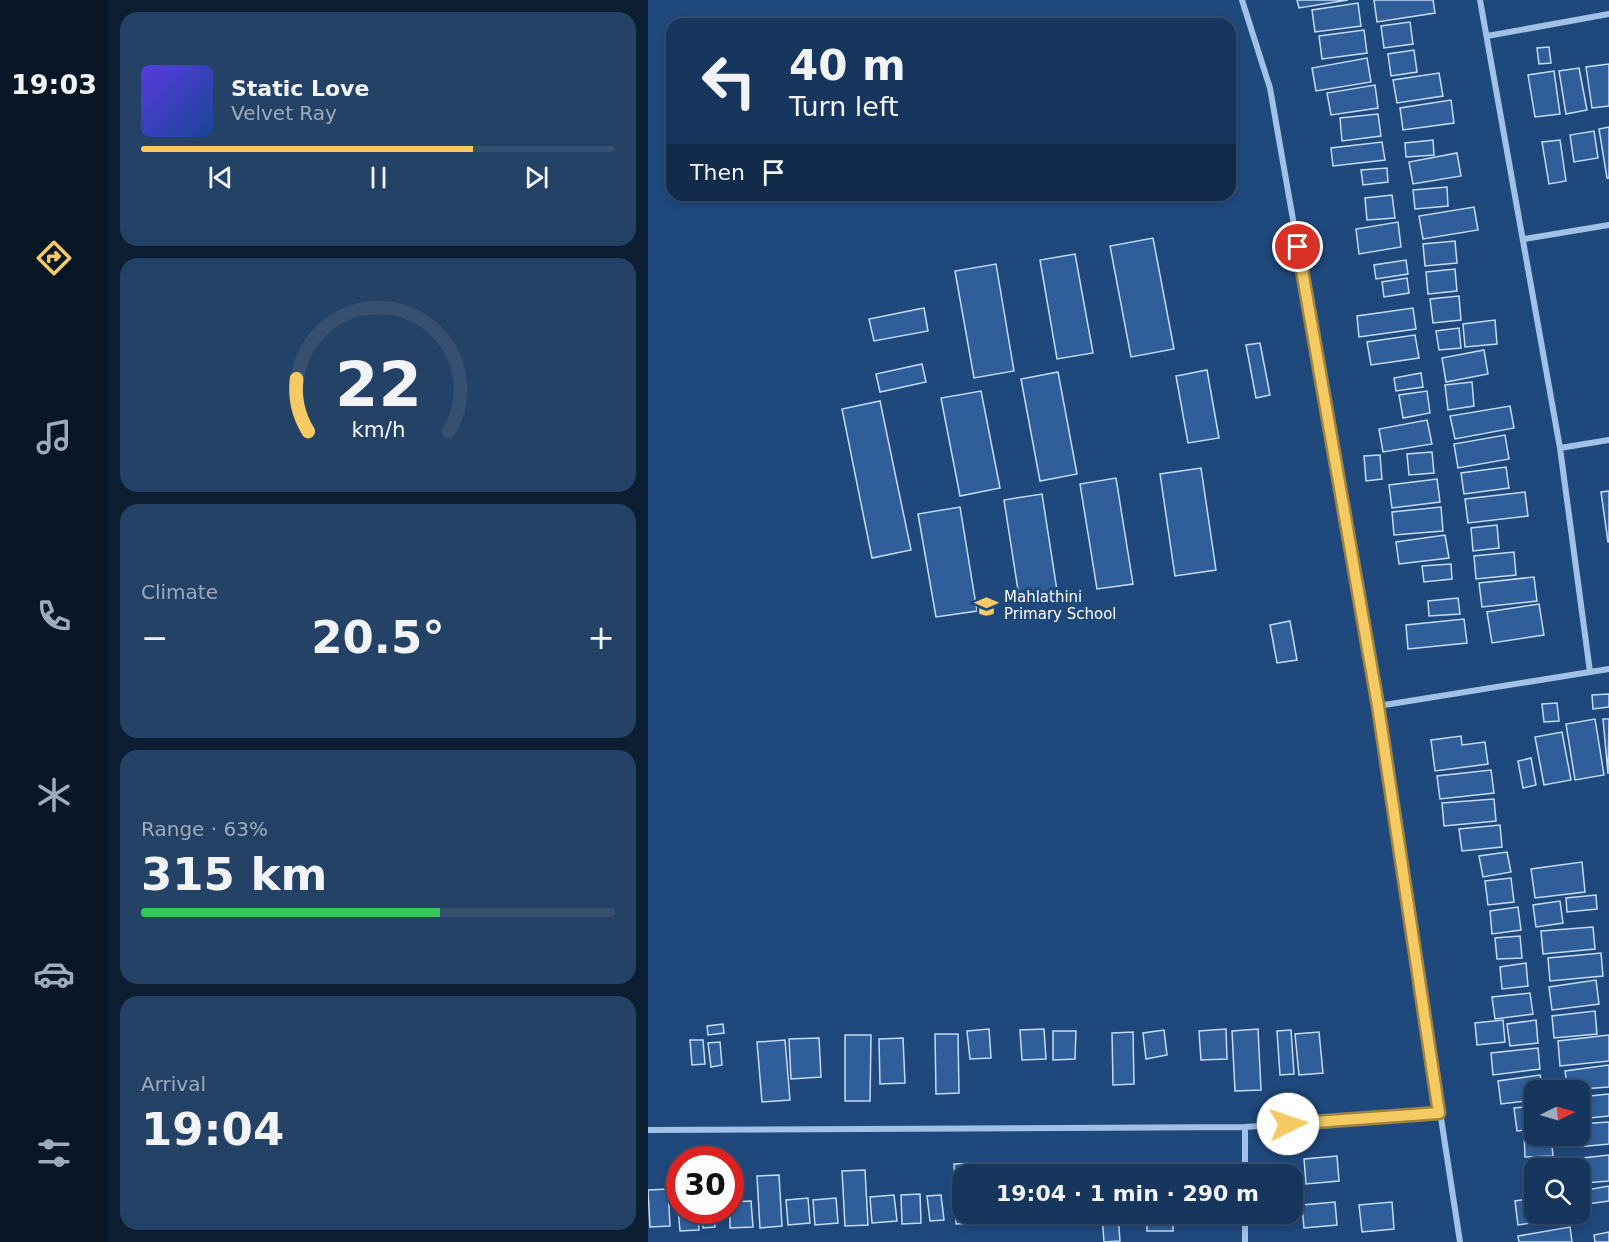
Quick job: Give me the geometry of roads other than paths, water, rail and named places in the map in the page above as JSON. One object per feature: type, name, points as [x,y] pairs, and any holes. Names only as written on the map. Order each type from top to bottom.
[{"type":"street","points":[[1242,0],[1270,88],[1378,706],[1460,1242]]},
{"type":"street","points":[[1480,0],[1560,448],[1590,672]]},
{"type":"street","points":[[1487,36],[1609,14]]},
{"type":"street","points":[[1524,239],[1609,225]]},
{"type":"street","points":[[1560,448],[1609,440]]},
{"type":"street","points":[[1378,706],[1609,669]]},
{"type":"street","points":[[648,1130],[1245,1127],[1439,1113]]},
{"type":"street","points":[[1245,1127],[1245,1164]]},
{"type":"street","points":[[1245,1224],[1245,1242]]},
{"type":"place","name":"Mahlathini Primary School","points":[[986,606]]}]
